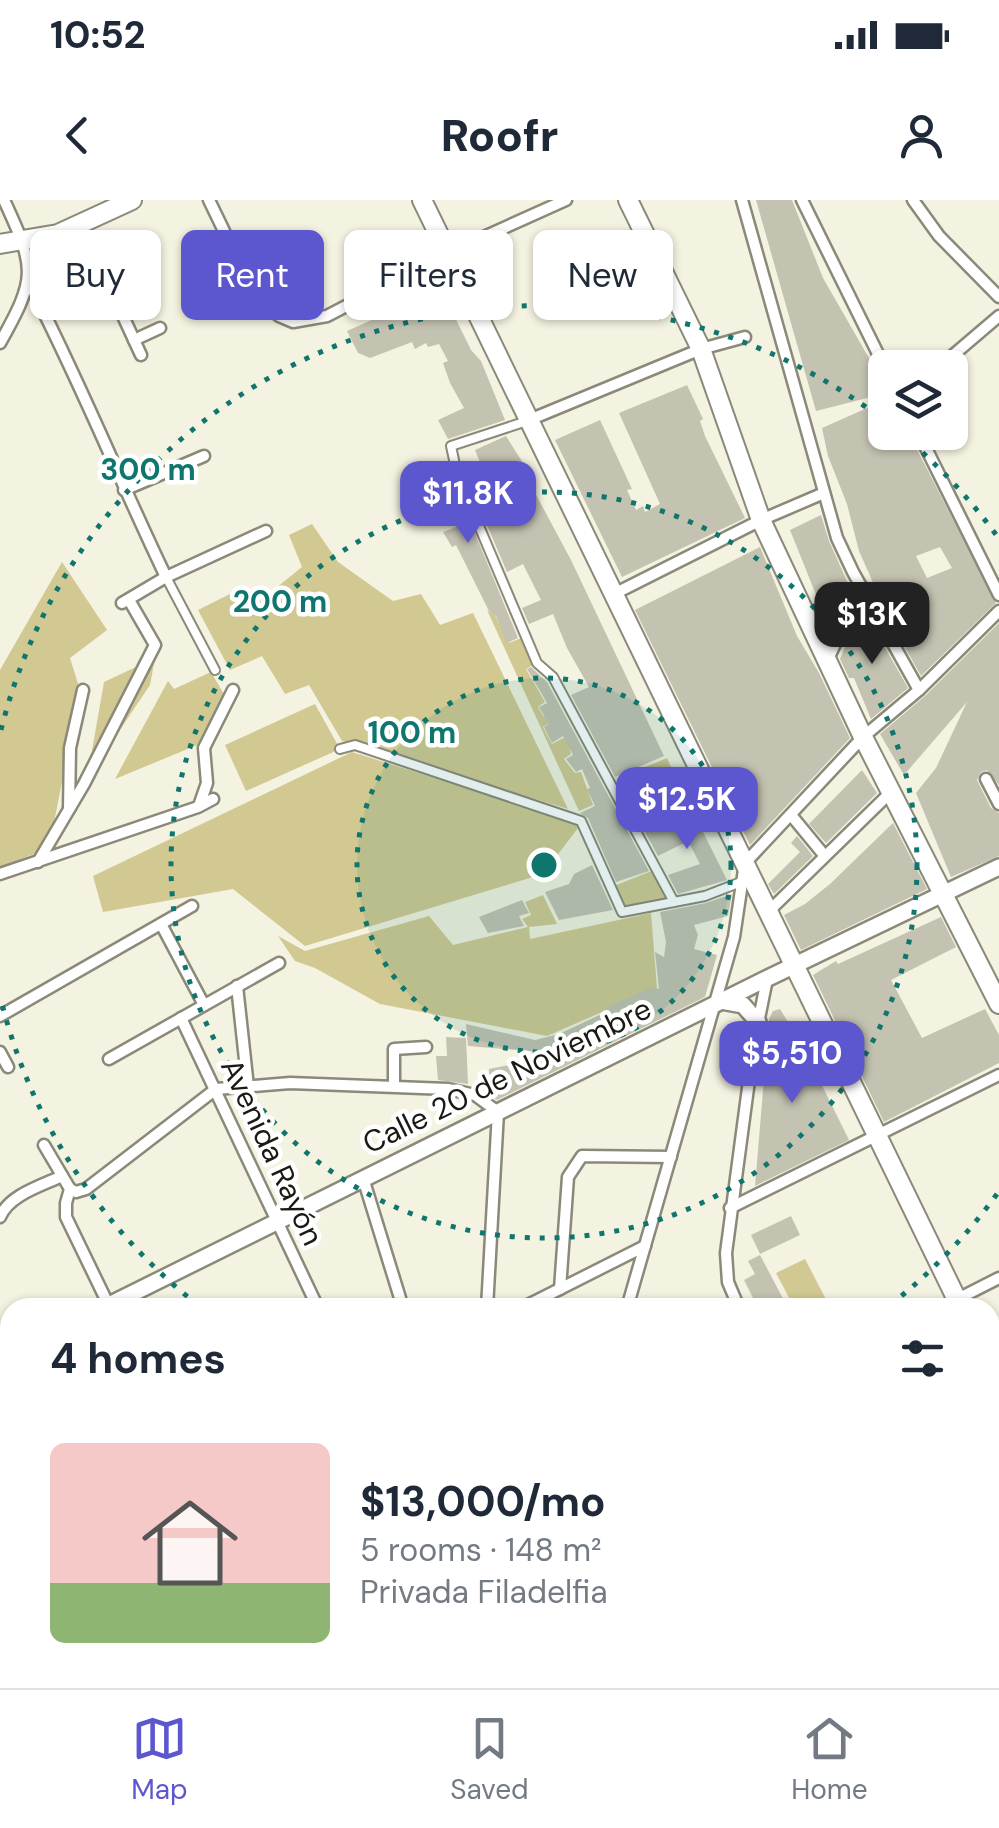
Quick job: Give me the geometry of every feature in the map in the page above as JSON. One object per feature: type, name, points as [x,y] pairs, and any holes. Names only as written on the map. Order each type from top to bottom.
[{"type":"main road","points":[[0,244],[81,226],[132,200]]},
{"type":"main road","points":[[422,200],[437,230]]},
{"type":"main road","points":[[628,200],[701,349],[761,520],[864,737],[992,972],[999,1004]]},
{"type":"main road","points":[[480,320],[614,594],[743,873],[768,912],[877,1135],[949,1298]]},
{"type":"main road","name":"Calle 20 de Noviembre","points":[[125,1298],[718,1002],[999,867]]},
{"type":"main road","points":[[718,1002],[743,1005],[758,1022]]},
{"type":"street","points":[[4,200],[23,241],[29,283],[67,356],[124,490],[215,670]]},
{"type":"street","points":[[210,200],[260,301],[293,322],[326,316],[344,307]]},
{"type":"street","points":[[499,230],[566,200]]},
{"type":"street","points":[[742,200],[837,538],[919,690]]},
{"type":"street","points":[[802,200],[876,350]]},
{"type":"street","points":[[913,200],[939,236],[999,298]]},
{"type":"street","points":[[81,226],[83,230]]},
{"type":"street","points":[[0,343],[29,283]]},
{"type":"street","points":[[959,350],[999,316]]},
{"type":"street","points":[[125,320],[141,355]]},
{"type":"street","points":[[134,340],[160,328]]},
{"type":"street","points":[[674,902],[553,677],[536,664],[457,474],[451,446],[529,420],[701,349],[745,337]]},
{"type":"street","points":[[927,450],[999,594]]},
{"type":"street","points":[[124,490],[204,456]]},
{"type":"street","points":[[614,594],[824,493]]},
{"type":"street","points":[[38,862],[155,646],[126,601],[166,577],[266,531]]},
{"type":"street","points":[[827,661],[862,587]]},
{"type":"street","points":[[340,749],[355,745],[582,821],[622,912],[705,896],[743,873],[864,737],[919,690],[999,611]]},
{"type":"street","points":[[69,810],[70,748],[82,690]]},
{"type":"street","points":[[198,807],[208,784],[204,748],[232,690]]},
{"type":"street","points":[[986,779],[999,804]]},
{"type":"street","points":[[768,912],[892,791]]},
{"type":"street","points":[[0,874],[213,799]]},
{"type":"street","points":[[791,815],[824,855]]},
{"type":"street","points":[[630,1298],[718,1002],[734,937],[743,873]]},
{"type":"street","points":[[0,1016],[192,906]]},
{"type":"street","points":[[160,924],[204,1005]]},
{"type":"street","points":[[109,1059],[279,963]]},
{"type":"street","points":[[736,1298],[726,1268],[730,1208],[767,978]]},
{"type":"street","points":[[238,986],[248,1086]]},
{"type":"street","name":"Avenida Rayón","points":[[181,1018],[313,1298]]},
{"type":"street","points":[[394,1086],[394,1048],[426,1047]]},
{"type":"street","points":[[0,1052],[8,1067]]},
{"type":"street","points":[[730,1208],[999,1074]]},
{"type":"street","points":[[44,1145],[70,1189],[76,1192],[216,1089],[290,1083],[466,1092],[498,1112],[488,1298]]},
{"type":"street","points":[[560,1289],[568,1177],[582,1156],[671,1157]]},
{"type":"street","points":[[0,1218],[12,1200],[62,1176]]},
{"type":"street","name":"Calle 20 de Noviembre","points":[[363,1178],[400,1298]]},
{"type":"street","points":[[70,1189],[66,1217],[103,1298]]},
{"type":"street","points":[[542,1298],[646,1246]]},
{"type":"street","points":[[964,1298],[999,1278]]},
{"type":"shaded area","points":[[312,524],[338,562],[393,601],[421,594],[440,625],[473,613],[568,809],[342,741],[309,685],[285,694],[262,656],[230,670],[198,610],[230,594],[245,613],[302,567],[289,535]]},
{"type":"shaded area","points":[[62,562],[107,630],[70,658],[80,690],[49,848],[0,867],[0,670]]},
{"type":"shaded area","points":[[487,610],[495,615],[509,643],[526,636],[538,662],[526,669],[545,702],[538,707],[544,717],[557,709],[562,716],[543,727],[552,744],[567,736],[571,754],[564,759],[575,773],[581,772],[593,805],[579,811]]},
{"type":"shaded area","points":[[155,658],[150,685],[87,779],[104,682]]},
{"type":"shaded area","points":[[211,672],[232,708],[207,741],[115,779],[168,681],[174,689]]},
{"type":"shaded area","points":[[315,704],[340,749],[246,791],[225,745]]},
{"type":"shaded area","points":[[352,752],[581,824],[543,874],[305,946],[233,889],[103,912],[93,876]]},
{"type":"shaded area","points":[[667,758],[690,809],[658,822],[636,771]]},
{"type":"shaded area","points":[[633,771],[657,823],[641,831],[617,779]]},
{"type":"shaded area","points":[[654,870],[670,901],[623,910],[614,886]]},
{"type":"shaded area","points":[[543,895],[557,924],[529,927],[530,939],[651,913],[657,988],[547,1036],[380,1004],[295,961],[278,936],[305,951],[429,916],[453,945],[528,927],[522,919],[531,915],[525,902]]},
{"type":"shaded area","points":[[805,1259],[825,1298],[789,1298],[776,1273]]},
{"type":"building","points":[[756,200],[792,200],[823,278],[868,356],[868,398],[816,411]]},
{"type":"building","points":[[372,320],[456,320],[481,361],[505,420],[448,439],[438,420],[464,408],[450,383],[443,363],[448,361],[439,344],[428,347],[426,343],[415,349],[412,342],[370,358],[358,353],[347,331]]},
{"type":"building","points":[[687,385],[703,419],[700,421],[705,436],[745,518],[622,577],[555,440],[600,420],[632,489],[627,490],[636,510],[643,506],[645,512],[660,504],[619,413]]},
{"type":"building","points":[[868,408],[868,450],[917,450],[996,603],[921,676],[873,590],[822,428]],"holes":[[[940,547],[952,568],[927,578],[916,556]]]},
{"type":"building","points":[[506,436],[528,471],[525,472],[534,491],[664,756],[615,777],[571,695],[589,687],[553,614],[529,624],[522,608],[541,600],[523,564],[507,572],[466,476],[483,470],[475,450]]},
{"type":"building","points":[[447,465],[518,638],[507,643],[456,545],[452,547],[443,532],[456,527],[443,492],[425,498],[416,479]]},
{"type":"building","points":[[821,515],[851,590],[831,632],[790,530]]},
{"type":"building","points":[[760,547],[797,636],[850,738],[750,845],[635,610]]},
{"type":"building","points":[[862,607],[908,688],[871,719],[854,678],[849,678],[840,659]]},
{"type":"building","points":[[999,623],[999,785],[987,770],[977,780],[991,808],[999,813],[999,856],[951,877],[916,793],[936,768],[967,702],[904,775],[880,734]]},
{"type":"building","points":[[531,667],[547,682],[649,871],[616,882],[588,818],[580,813],[595,806],[587,789],[590,788],[582,769],[576,772],[566,759],[573,755],[563,736],[552,743],[544,727],[549,724],[539,707],[547,703],[527,669]]},
{"type":"building","points":[[862,770],[877,793],[826,843],[809,824]]},
{"type":"building","points":[[692,810],[727,880],[678,894],[668,875],[700,864],[688,841],[658,856],[644,830]]},
{"type":"building","points":[[893,823],[927,889],[801,950],[784,915],[830,884]]},
{"type":"building","points":[[797,836],[813,856],[774,894],[768,884],[800,852],[791,843]]},
{"type":"building","points":[[592,865],[613,910],[559,920],[545,892],[569,884],[574,874]]},
{"type":"building","points":[[732,894],[728,916],[694,925],[698,935],[694,949],[717,955],[705,997],[497,1100],[490,1095],[489,1069],[565,1054],[468,1046],[466,1024],[535,1040],[559,1034],[652,987],[659,989],[655,952],[664,957],[666,942],[660,912]]},
{"type":"building","points":[[522,900],[529,913],[519,916],[524,926],[488,933],[479,917]]},
{"type":"building","points":[[941,917],[956,947],[891,980],[922,1038],[985,1009],[999,1035],[999,1063],[884,1122],[813,975],[836,961],[838,964]]},
{"type":"building","points":[[780,1009],[849,1140],[755,1186],[769,1019],[773,1011]]},
{"type":"building","points":[[446,1037],[466,1038],[468,1084],[438,1080],[436,1056],[447,1056]]},
{"type":"building","points":[[791,1216],[800,1235],[760,1254],[751,1235]]},
{"type":"building","points":[[760,1255],[783,1298],[753,1298],[744,1280],[755,1274],[748,1261]]}]
